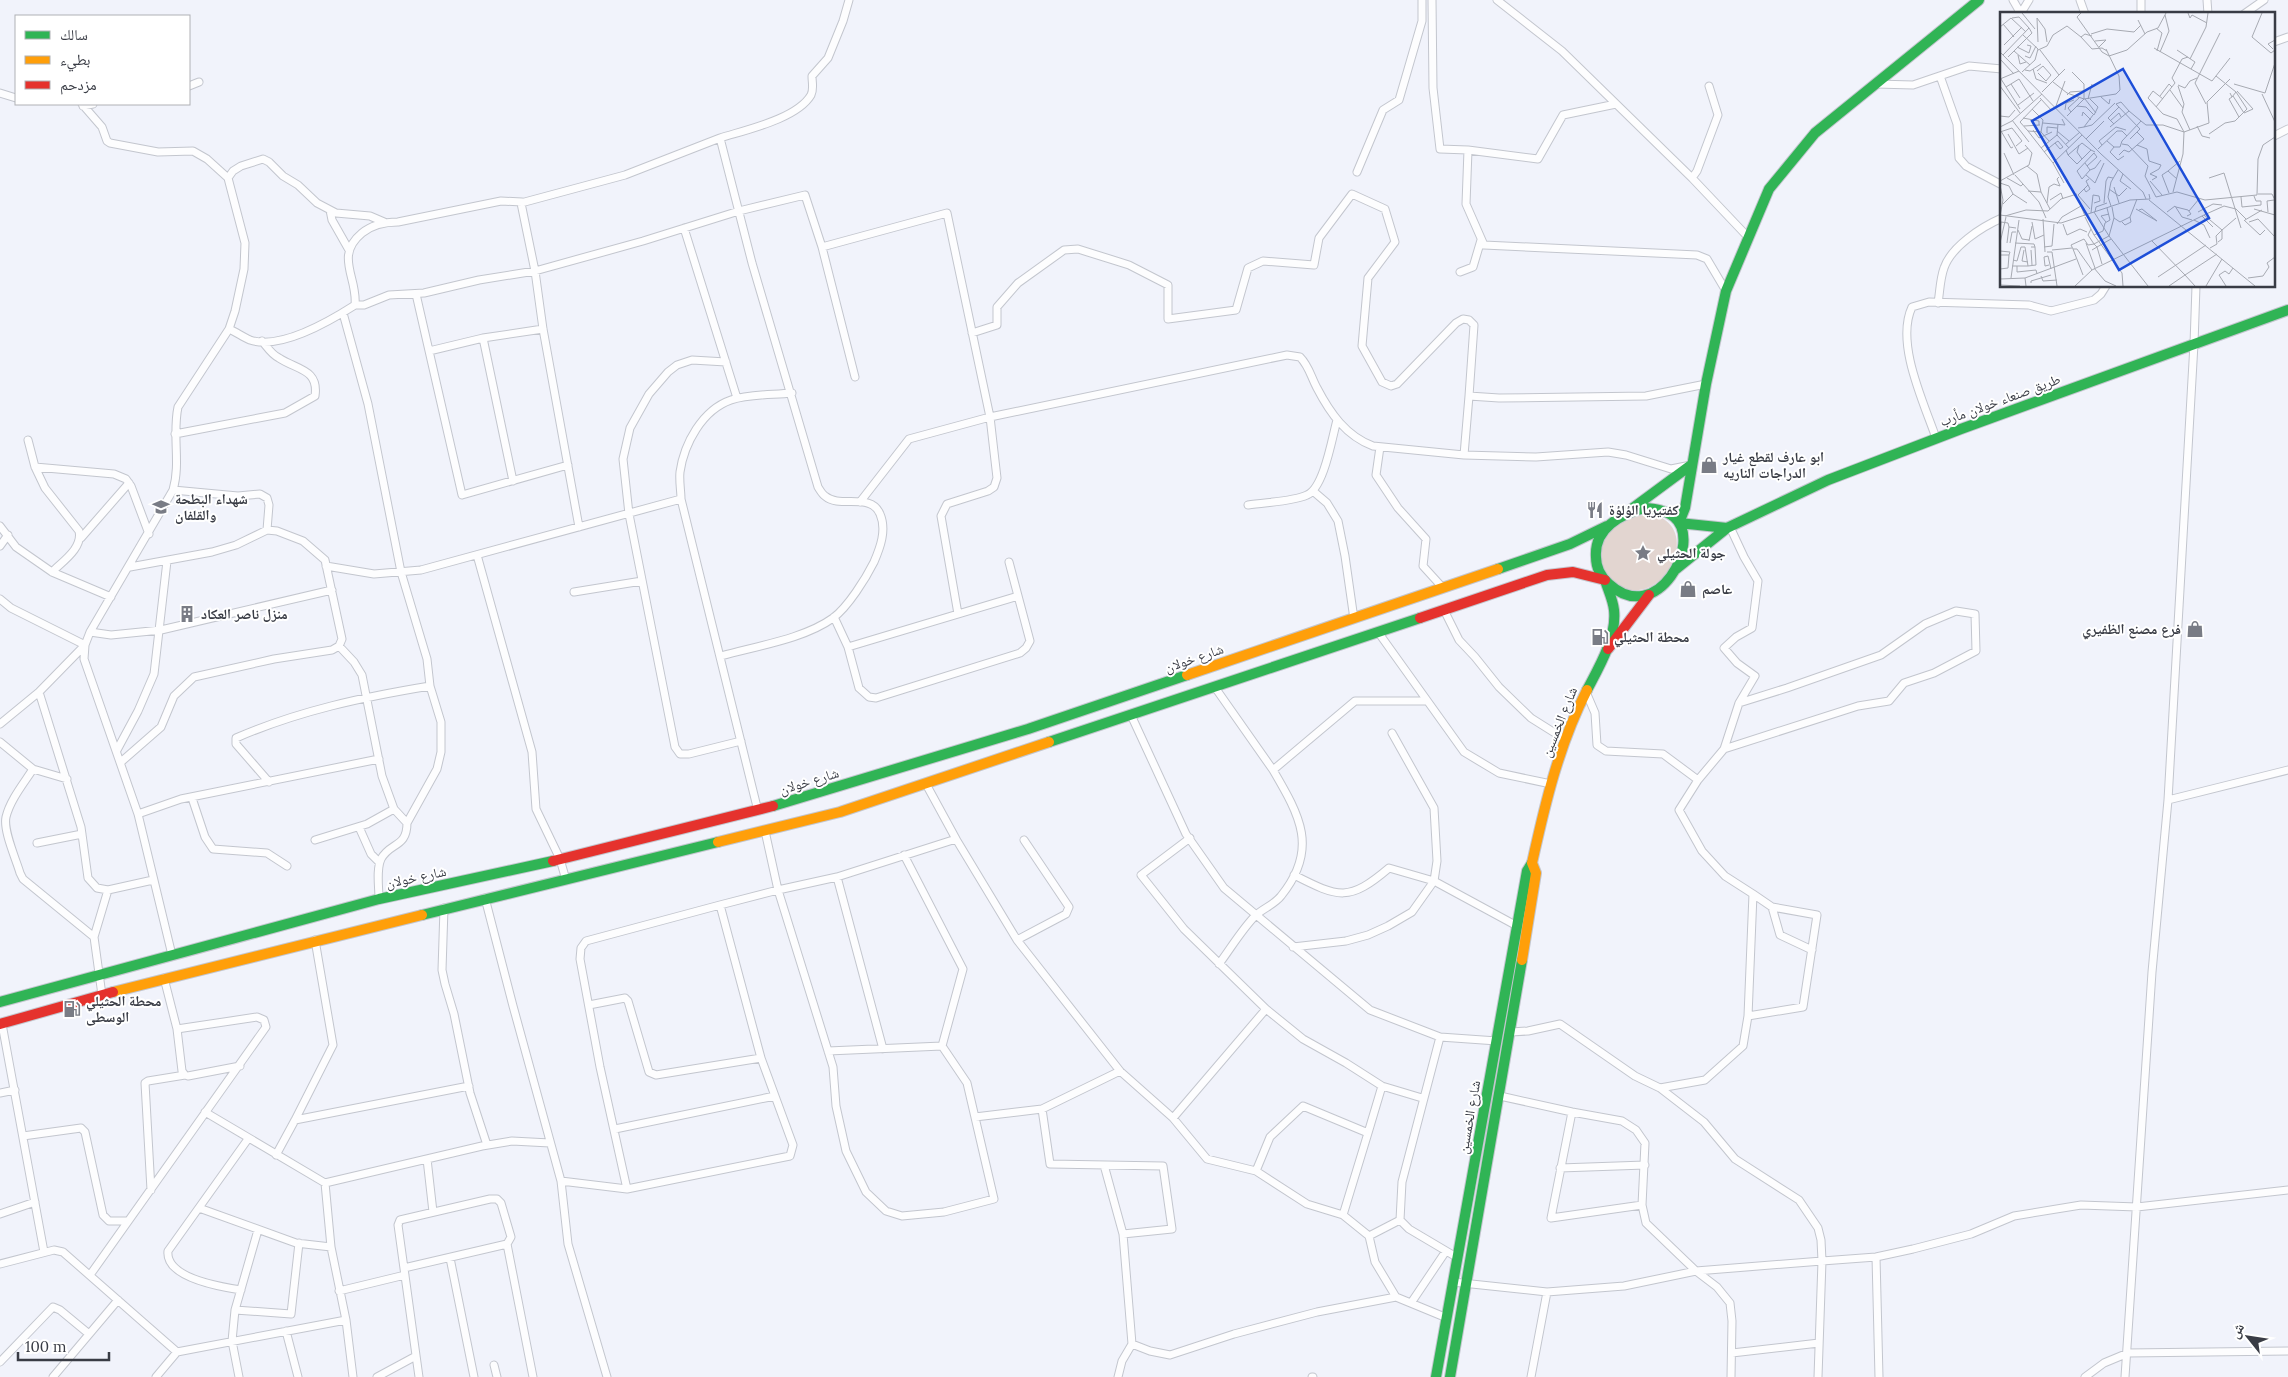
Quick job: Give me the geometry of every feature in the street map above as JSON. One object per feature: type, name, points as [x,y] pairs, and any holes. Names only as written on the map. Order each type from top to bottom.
[{"type":"main road","points":[[1679,523],[1685,508],[1706,384],[1726,291],[1747,236],[1768,189],[1790,161],[1816,133],[1979,0]]},
{"type":"main road","name":"طريق صنعاء خولان مأرب","points":[[1676,569],[1728,527],[1828,480],[1936,438],[2288,310]]},
{"type":"main road","points":[[1626,513],[1645,508],[1656,508],[1670,514],[1679,523],[1682,545],[1676,569],[1666,582],[1649,595],[1637,597],[1623,594],[1605,580],[1598,571],[1595,553],[1599,539],[1607,526],[1626,513],[1636,503],[1692,465]]},
{"type":"main road","points":[[1679,523],[1728,527]]},
{"type":"main road","name":"شارع خولان","points":[[1,999],[379,899],[560,859],[758,811],[1028,729],[1570,544],[1607,526]]},
{"type":"main road","points":[[1,1024],[164,978],[314,940],[840,812],[1559,572],[1572,572],[1605,580]]},
{"type":"main road","name":"شارع الخمسين","points":[[1436,1377],[1527,871],[1532,863],[1551,784],[1566,740],[1604,653],[1614,620],[1614,610],[1605,580]]},
{"type":"main road","name":"شارع الخمسين","points":[[1604,653],[1649,595]]},
{"type":"main road","points":[[1028,729],[1029,748]]},
{"type":"main road","name":"شارع الخمسين","points":[[1450,1377],[1511,1032],[1536,873],[1532,863]]},
{"type":"street","points":[[228,178],[233,171],[241,166],[263,159],[269,162],[283,176],[298,185],[311,200],[330,210],[342,214],[370,216],[384,222],[398,222],[502,201],[522,202],[625,175],[720,138],[777,119],[804,103],[811,95],[814,87],[812,76],[828,58],[843,21],[849,0]]},
{"type":"street","points":[[1357,172],[1383,110],[1400,100],[1422,20],[1422,0]]},
{"type":"street","points":[[1432,0],[1433,88],[1440,149],[1468,150],[1538,159],[1563,115],[1616,104]]},
{"type":"street","points":[[1497,0],[1562,51],[1692,178],[1747,236]]},
{"type":"street","points":[[2013,0],[2020,12]]},
{"type":"street","points":[[2022,12],[2029,0]]},
{"type":"street","points":[[2247,12],[2264,0]]},
{"type":"street","points":[[1876,84],[1913,85],[1969,66],[2000,70]]},
{"type":"street","points":[[1940,76],[1957,124],[1959,158],[1966,166],[2000,184]]},
{"type":"street","points":[[190,86],[199,82]]},
{"type":"street","points":[[1692,178],[1697,171],[1718,115],[1709,86]]},
{"type":"street","points":[[0,93],[15,98]]},
{"type":"street","points":[[83,105],[102,127],[107,141],[158,152],[193,151],[207,159],[228,178],[245,243],[244,269],[229,329],[178,407],[175,434],[177,477],[173,490],[130,567],[90,632],[85,645],[84,659],[138,814],[172,955]]},
{"type":"street","points":[[2276,135],[2288,129]]},
{"type":"street","points":[[720,138],[752,263],[792,393],[818,487],[825,496],[834,501],[860,502],[873,506],[880,515],[883,542],[864,582],[834,617],[798,635],[721,656]]},
{"type":"street","points":[[1468,150],[1466,204],[1484,245],[1697,255],[1706,260],[1726,291]]},
{"type":"street","points":[[972,333],[997,325],[997,307],[1018,283],[1064,250],[1078,249],[1129,265],[1168,286],[1168,319],[1236,310],[1248,268],[1263,261],[1314,265],[1319,238],[1352,194],[1385,208],[1395,242],[1368,278],[1362,346],[1382,382],[1391,386],[1397,384],[1456,323],[1463,319],[1469,320],[1474,325],[1464,455]]},
{"type":"street","points":[[229,329],[250,340],[288,339],[343,313],[355,305],[364,304],[389,295],[416,294],[479,280],[535,271],[739,211],[806,195],[822,247],[855,377]]},
{"type":"street","points":[[522,202],[579,527]]},
{"type":"street","points":[[330,210],[332,220],[349,250]]},
{"type":"street","points":[[822,247],[946,213],[990,417],[997,478],[994,487],[988,491],[947,504],[941,516],[958,614]]},
{"type":"street","points":[[1938,303],[1944,267],[1952,254],[1976,234],[2000,219]]},
{"type":"street","points":[[355,305],[356,292],[348,264],[349,250],[352,242],[366,230],[384,222]]},
{"type":"street","points":[[684,228],[737,398]]},
{"type":"street","points":[[1460,272],[1473,267],[1481,240]]},
{"type":"street","points":[[1936,438],[1912,367],[1908,326],[1912,307],[1918,304],[1938,303],[2028,305],[2051,311],[2094,300],[2102,294],[2105,288]]},
{"type":"street","points":[[2125,1377],[2152,972],[2168,800],[2196,288]]},
{"type":"street","points":[[416,294],[462,494],[568,465]]},
{"type":"street","points":[[343,313],[368,404],[401,572],[427,659],[430,686],[441,722],[441,752],[437,769],[408,823],[408,834],[384,854],[380,862],[379,899]]},
{"type":"street","points":[[429,351],[483,338],[543,329]]},
{"type":"street","points":[[483,338],[513,481]]},
{"type":"street","points":[[175,434],[284,413],[315,396],[317,385],[313,378],[306,371],[277,358],[262,341]]},
{"type":"street","points":[[860,502],[909,439],[990,417],[1287,355],[1300,357],[1306,364],[1317,388],[1337,420],[1359,440],[1373,446],[1464,455],[1536,457],[1608,452],[1626,455],[1671,469],[1692,465]]},
{"type":"street","points":[[726,362],[692,360],[677,365],[668,372],[650,394],[630,428],[623,458],[629,514],[675,747],[680,754],[690,754],[741,741]]},
{"type":"street","points":[[1469,396],[1499,398],[1646,396],[1706,384]]},
{"type":"street","points":[[758,811],[682,500],[680,474],[683,460],[699,425],[709,411],[737,398],[792,393]]},
{"type":"street","points":[[1248,505],[1302,496],[1313,491],[1320,478],[1337,420]]},
{"type":"street","points":[[28,440],[35,467],[45,488],[80,531],[81,538]]},
{"type":"street","points":[[1380,447],[1376,475],[1398,508],[1426,539],[1423,566],[1443,588]]},
{"type":"street","points":[[35,467],[114,474],[126,479],[149,534]]},
{"type":"street","points":[[52,572],[78,546],[81,538],[129,483]]},
{"type":"street","points":[[173,490],[238,496],[260,494],[267,498],[269,505],[267,530]]},
{"type":"street","points":[[1313,491],[1327,504],[1338,521],[1346,556],[1354,619]]},
{"type":"street","points":[[326,566],[374,574],[421,570],[682,500]]},
{"type":"street","points":[[0,526],[16,547],[52,572],[111,597]]},
{"type":"street","points":[[1728,527],[1758,581],[1752,628],[1736,637],[1724,648],[1737,664],[1755,676],[1739,703],[1724,749],[1698,780],[1679,810],[1702,851],[1725,876],[1772,907],[1817,915],[1803,1007],[1748,1016]]},
{"type":"street","points":[[121,762],[161,727],[174,696],[194,677],[302,654],[332,650],[339,646],[342,639],[325,560],[302,540],[277,531],[267,530],[236,545],[212,552],[130,567]]},
{"type":"street","points":[[0,546],[8,535]]},
{"type":"street","points":[[477,555],[532,752],[536,809],[560,859],[566,880]]},
{"type":"street","points":[[117,750],[138,711],[154,674],[161,630],[168,561]]},
{"type":"street","points":[[834,617],[848,647],[859,688],[864,694],[876,698],[1020,653],[1030,641],[1009,562]]},
{"type":"street","points":[[574,592],[642,581]]},
{"type":"street","points":[[90,632],[111,635],[161,630],[332,590]]},
{"type":"street","points":[[848,647],[1018,596]]},
{"type":"street","points":[[0,599],[11,608],[85,645]]},
{"type":"street","points":[[1444,610],[1459,640],[1476,657],[1499,687],[1531,718],[1566,740]]},
{"type":"street","points":[[1724,749],[1858,706],[1889,701],[1904,683],[1934,673],[1976,652],[1975,614],[1956,611],[1925,624],[1881,655],[1739,703]]},
{"type":"street","points":[[1378,632],[1464,752],[1499,773],[1551,784]]},
{"type":"street","points":[[0,724],[39,692],[85,645]]},
{"type":"street","points":[[339,646],[354,662],[362,675],[382,776],[394,809],[408,823]]},
{"type":"street","points":[[270,782],[236,744],[236,738],[286,718],[367,697],[430,686]]},
{"type":"street","points":[[1214,686],[1273,770],[1294,807],[1302,832],[1301,865],[1280,898],[1256,915],[1219,964]]},
{"type":"street","points":[[39,692],[67,779],[82,834],[88,878],[97,888],[108,890],[153,880]]},
{"type":"street","points":[[1586,692],[1595,713],[1597,745],[1606,752],[1663,754],[1698,780]]},
{"type":"street","points":[[1273,770],[1355,701],[1427,700]]},
{"type":"street","points":[[1131,714],[1190,838],[1224,888],[1370,1010],[1440,1037],[1497,1040]]},
{"type":"street","points":[[1293,947],[1346,941],[1368,935],[1388,926],[1412,912],[1434,881],[1437,861],[1434,808],[1392,733]]},
{"type":"street","points":[[0,742],[33,769],[67,779]]},
{"type":"street","points":[[138,814],[175,800],[379,759]]},
{"type":"street","points":[[33,769],[6,817],[6,827],[20,873],[23,879],[94,937]]},
{"type":"street","points":[[2168,800],[2288,770]]},
{"type":"street","points":[[926,784],[956,839],[1017,940],[1120,1071],[1173,1118],[1207,1159],[1256,1170],[1307,1204],[1343,1215],[1369,1236],[1375,1262],[1396,1297]]},
{"type":"street","points":[[192,798],[205,837],[213,849],[267,853],[286,866]]},
{"type":"street","points":[[315,840],[359,827],[394,809]]},
{"type":"street","points":[[359,827],[371,854],[380,862]]},
{"type":"street","points":[[765,831],[778,890],[833,1067],[836,1106],[846,1151],[866,1192],[886,1211],[902,1216],[925,1215],[994,1198],[967,1083],[942,1046],[963,970],[904,855]]},
{"type":"street","points":[[37,843],[82,834]]},
{"type":"street","points":[[1190,838],[1142,875],[1184,929],[1266,1010],[1303,1039],[1382,1086],[1422,1098]]},
{"type":"street","points":[[627,1189],[600,1067],[580,959],[581,948],[586,941],[778,890],[837,877],[956,839]]},
{"type":"street","points":[[1017,940],[1066,914],[1070,907],[1024,840]]},
{"type":"street","points":[[1294,875],[1328,892],[1350,894],[1373,881],[1389,868],[1434,881],[1517,926]]},
{"type":"street","points":[[837,877],[882,1049]]},
{"type":"street","points":[[102,995],[94,937],[108,890]]},
{"type":"street","points":[[1660,1088],[1705,1080],[1743,1046],[1748,1016],[1753,894]]},
{"type":"street","points":[[485,898],[561,1181],[568,1244],[607,1377]]},
{"type":"street","points":[[561,1181],[627,1189],[790,1156],[793,1145],[761,1058],[720,905]]},
{"type":"street","points":[[1772,907],[1780,935],[1812,950]]},
{"type":"street","points":[[444,908],[442,970],[454,1014],[469,1086],[487,1145]]},
{"type":"street","points":[[276,1155],[333,1045],[314,940]]},
{"type":"street","points":[[164,978],[177,1029],[182,1071],[185,1075]]},
{"type":"street","points":[[589,1004],[625,998],[628,1001],[649,1072],[656,1075],[761,1058]]},
{"type":"street","points":[[1173,1118],[1266,1010]]},
{"type":"street","points":[[90,1275],[266,1027],[264,1020],[257,1017],[177,1029]]},
{"type":"street","points":[[1,1024],[15,1090],[44,1252]]},
{"type":"street","points":[[1511,1032],[1528,1031],[1560,1024],[1635,1076],[1660,1088],[1704,1122],[1735,1159],[1799,1200],[1818,1228],[1821,1240],[1818,1377]]},
{"type":"street","points":[[1440,1037],[1422,1098],[1414,1140],[1402,1182],[1400,1220],[1408,1229],[1458,1258]]},
{"type":"street","points":[[828,1051],[942,1046]]},
{"type":"street","points":[[150,1190],[144,1087],[148,1080],[188,1076],[240,1066]]},
{"type":"street","points":[[975,1117],[1042,1110],[1120,1071]]},
{"type":"street","points":[[295,1120],[469,1086]]},
{"type":"street","points":[[1343,1215],[1382,1086]]},
{"type":"street","points":[[0,1093],[15,1090]]},
{"type":"street","points":[[615,1129],[775,1096]]},
{"type":"street","points":[[1500,1096],[1622,1121],[1636,1130],[1645,1143],[1642,1205],[1646,1223],[1696,1271],[1717,1287],[1730,1303],[1732,1321],[1731,1377]]},
{"type":"street","points":[[1256,1170],[1270,1137],[1303,1106],[1368,1133]]},
{"type":"street","points":[[1042,1110],[1050,1164],[1163,1166],[1172,1230],[1123,1234]]},
{"type":"street","points":[[205,1112],[325,1184],[487,1145],[512,1141],[550,1143]]},
{"type":"street","points":[[1572,1112],[1551,1218],[1642,1205]]},
{"type":"street","points":[[23,1136],[81,1128],[85,1132],[103,1214],[109,1220],[128,1221]]},
{"type":"street","points":[[241,1290],[208,1285],[179,1271],[168,1261],[168,1251],[248,1139]]},
{"type":"street","points":[[427,1159],[432,1212]]},
{"type":"street","points":[[1104,1165],[1123,1234],[1132,1344],[1122,1361],[1118,1377]]},
{"type":"street","points":[[1560,1168],[1645,1165]]},
{"type":"street","points":[[325,1184],[331,1247],[346,1320],[353,1377]]},
{"type":"street","points":[[1453,1282],[1546,1292],[1624,1286],[1696,1271],[1876,1257],[1971,1234],[2014,1216],[2081,1205],[2137,1207],[2288,1190]]},
{"type":"street","points":[[419,1377],[398,1225],[400,1220],[497,1199],[511,1237],[507,1244],[533,1377]]},
{"type":"street","points":[[0,1214],[35,1202]]},
{"type":"street","points":[[199,1208],[299,1243],[331,1247]]},
{"type":"street","points":[[1369,1236],[1400,1220]]},
{"type":"street","points":[[240,1377],[232,1341],[234,1310],[258,1230]]},
{"type":"street","points":[[234,1310],[291,1314],[299,1243]]},
{"type":"street","points":[[339,1290],[450,1258],[507,1244]]},
{"type":"street","points":[[0,1264],[54,1250],[63,1252],[177,1352]]},
{"type":"street","points":[[1411,1303],[1446,1251]]},
{"type":"street","points":[[1876,1257],[1878,1377]]},
{"type":"street","points":[[450,1258],[474,1377]]},
{"type":"street","points":[[1531,1377],[1546,1292]]},
{"type":"street","points":[[1132,1344],[1150,1351],[1170,1355],[1234,1334],[1317,1312],[1396,1297],[1447,1318]]},
{"type":"street","points":[[53,1377],[118,1300]]},
{"type":"street","points":[[0,1362],[53,1307],[60,1310],[89,1334]]},
{"type":"street","points":[[156,1377],[177,1352],[346,1320]]},
{"type":"street","points":[[286,1331],[298,1377]]},
{"type":"street","points":[[1732,1353],[1819,1343]]},
{"type":"street","points":[[2085,1377],[2104,1363],[2128,1353],[2288,1351]]},
{"type":"street","points":[[377,1377],[416,1356]]},
{"type":"street","points":[[494,1365],[497,1377]]},
{"type":"shaded area","points":[[1651,514],[1667,522],[1676,534],[1677,549],[1672,564],[1662,578],[1649,587],[1634,590],[1618,585],[1606,574],[1603,566],[1601,551],[1603,543],[1612,529],[1620,523],[1635,517]]},
{"type":"traffic: fast","points":[[1679,523],[1685,508],[1706,384],[1726,291],[1769,189],[1815,133],[1979,0]]},
{"type":"traffic: fast","points":[[1676,569],[1727,528],[1828,480],[1961,429],[2288,310]]},
{"type":"traffic: fast","points":[[1626,513],[1691,465]]},
{"type":"traffic: fast","points":[[1645,508],[1664,511],[1674,517],[1682,529],[1683,544],[1679,561],[1671,576],[1659,589],[1644,596],[1627,595],[1609,584],[1601,575],[1596,561],[1597,547],[1599,538],[1604,530],[1618,518],[1645,508]]},
{"type":"traffic: fast","points":[[1679,523],[1727,528]]},
{"type":"traffic: fast","points":[[1498,569],[1570,544],[1607,526]]},
{"type":"traffic: fast","points":[[1587,690],[1606,652],[1613,631],[1612,599],[1605,580]]},
{"type":"traffic: fast","points":[[1049,742],[1420,618]]},
{"type":"traffic: fast","points":[[773,806],[1028,729],[1187,675]]},
{"type":"traffic: fast","points":[[422,915],[718,842]]},
{"type":"traffic: fast","points":[[0,1002],[379,899],[553,861]]},
{"type":"traffic: fast","points":[[1436,1377],[1527,871],[1532,863]]},
{"type":"traffic: fast","points":[[1450,1377],[1522,960]]},
{"type":"traffic: slow","points":[[1187,675],[1498,569]]},
{"type":"traffic: slow","points":[[1532,863],[1561,753],[1568,732],[1587,690]]},
{"type":"traffic: slow","points":[[718,842],[840,812],[1049,742]]},
{"type":"traffic: slow","points":[[1522,960],[1536,873],[1532,863]]},
{"type":"traffic: slow","points":[[113,992],[422,915]]},
{"type":"traffic: jam","points":[[1420,618],[1547,575],[1573,572],[1605,580]]},
{"type":"traffic: jam","points":[[1608,649],[1649,595]]},
{"type":"traffic: jam","points":[[553,861],[773,806]]},
{"type":"traffic: jam","points":[[0,1024],[113,992]]},
{"type":"place","name":"ابو عارف لقطع غيار الدراجات الناريه","points":[[1709,465]]},
{"type":"place","name":"شهداء البطحة والقلفان","points":[[161,507]]},
{"type":"place","name":"كفتيريا الؤلؤة","points":[[1595,510]]},
{"type":"place","name":"جولة الحثيلي","points":[[1643,553]]},
{"type":"place","name":"عاصم","points":[[1688,589]]},
{"type":"place","name":"منزل ناصر العكاد","points":[[187,614]]},
{"type":"place","name":"فرع مصنع الظفيري","points":[[2195,629]]},
{"type":"place","name":"محطة الحثيلي","points":[[1600,637]]},
{"type":"place","name":"محطة الحثيلي الوسطى","points":[[72,1009]]}]
